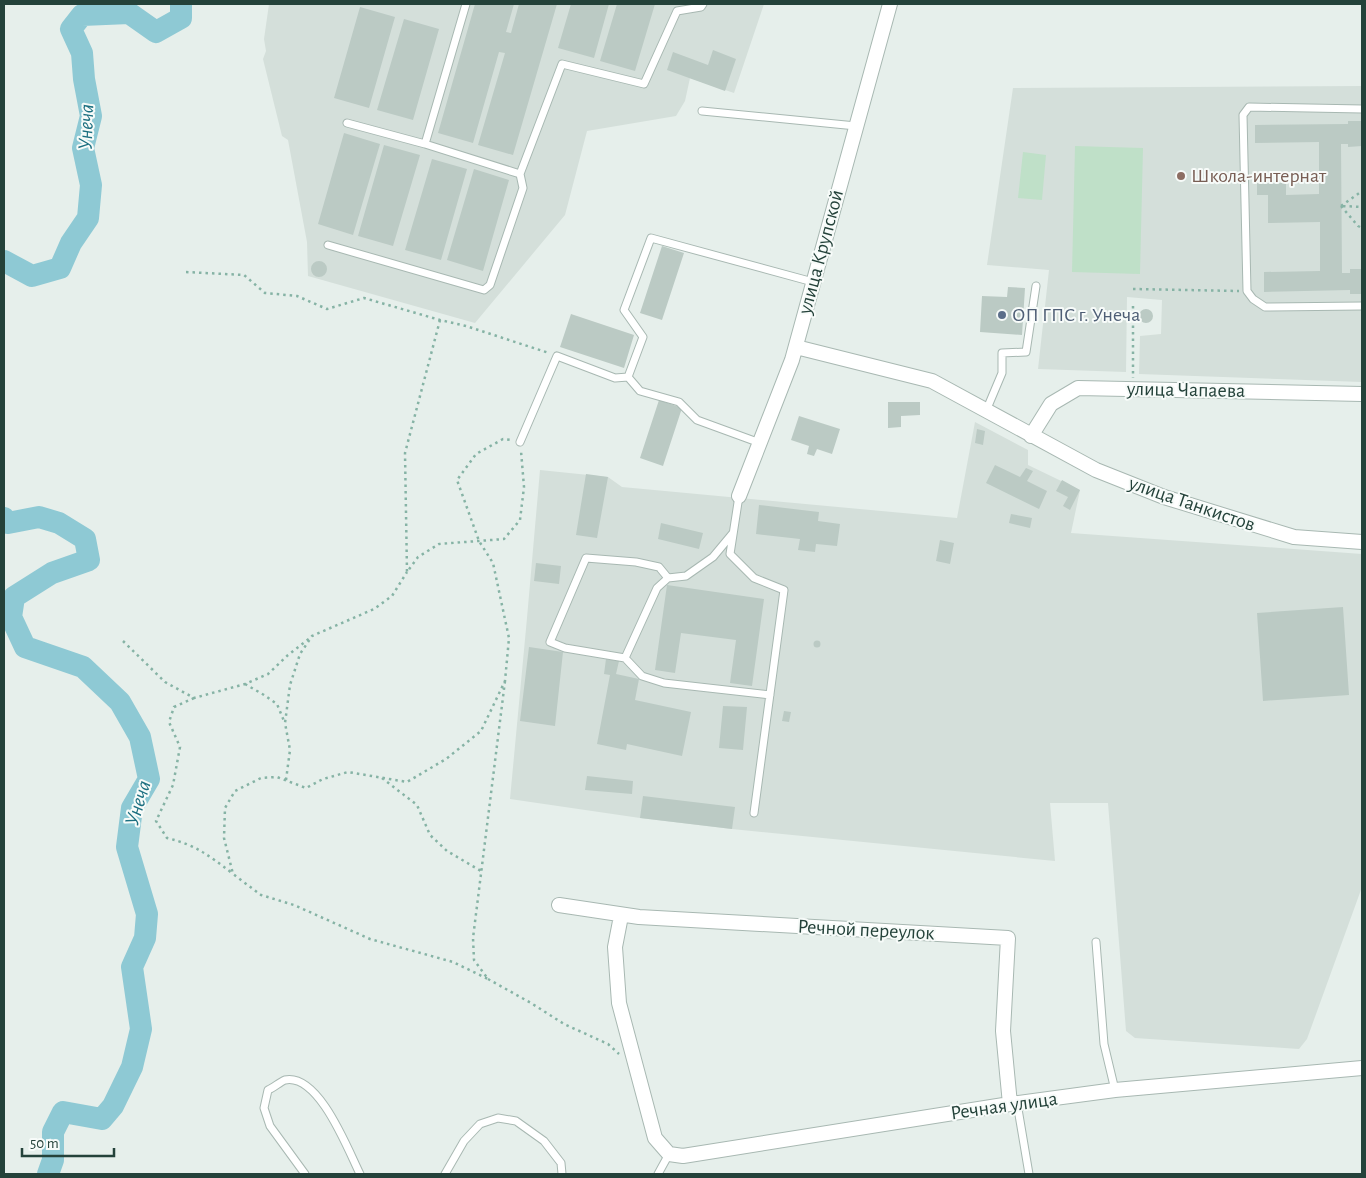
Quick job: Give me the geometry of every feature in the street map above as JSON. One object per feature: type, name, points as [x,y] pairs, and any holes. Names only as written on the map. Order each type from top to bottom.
[{"type":"street","name":"улица Крупской","points":[[739,496],[796,347],[890,4]]},
{"type":"street","name":"улица Танкистов","points":[[796,347],[932,381],[1096,470],[1164,497],[1294,537],[1362,542]]},
{"type":"street","name":"улица Чапаева","points":[[1031,436],[1051,404],[1078,388],[1362,394]]},
{"type":"street","name":"Речной переулок","points":[[559,905],[622,916],[1008,938],[1003,1031],[1013,1104]]},
{"type":"street","points":[[622,916],[615,947],[619,1003],[655,1138],[669,1154]]},
{"type":"street","name":"Речная улица","points":[[669,1154],[683,1156],[1114,1090],[1362,1068]]},
{"type":"lane","points":[[425,144],[466,4]]},
{"type":"lane","points":[[328,245],[484,290],[490,285],[523,188],[520,174],[562,64],[644,84],[678,11],[701,8],[704,4]]},
{"type":"lane","points":[[1362,109],[1249,107],[1243,115],[1247,291],[1253,299],[1265,307],[1362,306]]},
{"type":"lane","points":[[702,111],[856,126]]},
{"type":"lane","points":[[347,123],[425,144],[520,174]]},
{"type":"lane","points":[[628,377],[643,337],[624,310],[651,238],[813,282]]},
{"type":"lane","points":[[986,411],[1002,373],[1002,353],[1026,352],[1036,286]]},
{"type":"lane","points":[[520,442],[557,356],[615,378],[628,377]]},
{"type":"lane","points":[[628,377],[640,391],[679,402],[697,420],[760,443]]},
{"type":"lane","points":[[739,496],[730,554],[754,578],[784,590],[754,813]]},
{"type":"lane","points":[[625,658],[658,588],[668,578],[686,576],[713,557],[733,533]]},
{"type":"lane","points":[[668,578],[659,567],[636,562],[586,558],[550,642],[566,648],[625,658],[642,676],[664,683],[770,694]]},
{"type":"lane","points":[[1096,942],[1104,1044],[1114,1090]]},
{"type":"lane","points":[[305,1174],[270,1126],[264,1108],[268,1090],[285,1080],[302,1083],[320,1099],[329,1111],[360,1174]]},
{"type":"lane","points":[[1013,1104],[1029,1174]]},
{"type":"lane","points":[[445,1174],[464,1141],[480,1124],[498,1118],[516,1121],[544,1141],[561,1163],[562,1174]]},
{"type":"lane","points":[[658,1174],[669,1154]]},
{"type":"path","points":[[1341,206],[1362,191]]},
{"type":"path","points":[[1341,206],[1362,207]]},
{"type":"path","points":[[1341,206],[1358,226],[1362,228]]},
{"type":"path","points":[[186,272],[244,275],[265,293],[297,296],[327,309],[364,298],[499,336],[557,356]]},
{"type":"path","points":[[1134,289],[1247,291]]},
{"type":"path","points":[[1133,306],[1133,389]]},
{"type":"path","points":[[407,572],[405,453],[440,320]]},
{"type":"path","points":[[488,979],[474,960],[473,938],[509,638],[493,563],[479,541],[457,480],[476,454],[503,439],[520,442],[524,487],[520,520],[504,539],[479,541],[439,544],[418,557],[392,596],[374,609],[312,636],[268,674],[245,684],[194,698],[174,707],[169,722],[180,747],[173,785],[156,821],[167,838],[186,843],[206,853],[262,895],[294,904],[370,939],[453,962],[531,1003],[564,1024],[608,1044],[637,1069]]},
{"type":"path","points":[[285,723],[290,686],[300,654],[312,636]]},
{"type":"path","points":[[123,640],[165,682],[194,698]]},
{"type":"path","points":[[233,874],[224,838],[225,808],[234,791],[261,778],[277,777],[306,788],[323,779],[348,772],[407,782],[446,759],[481,731],[505,681]]},
{"type":"path","points":[[245,684],[277,704],[285,723],[290,750],[286,780]]},
{"type":"path","points":[[381,777],[417,805],[430,835],[447,851],[481,871]]},
{"type":"shaded area","points":[[269,4],[764,4],[734,93],[690,78],[685,101],[676,116],[587,131],[565,215],[475,323],[308,276],[307,242],[288,140],[282,136],[263,59],[266,51],[264,39]]},
{"type":"shaded area","name":"Школа-интернат","points":[[1362,86],[1362,382],[1139,374],[1140,336],[1161,334],[1162,300],[1127,297],[1126,372],[1038,369],[1049,270],[987,265],[1013,88]]},
{"type":"shaded area","points":[[975,422],[1028,450],[1028,465],[1080,490],[1071,533],[1362,554],[1362,887],[1307,1039],[1299,1049],[1135,1038],[1126,1031],[1108,803],[1050,803],[1055,861],[732,829],[510,799],[540,470],[608,477],[622,487],[957,518]]},
{"type":"green space","points":[[1075,146],[1143,148],[1140,274],[1072,272]]},
{"type":"green space","points":[[1023,152],[1046,155],[1042,200],[1018,198]]},
{"type":"building","points":[[475,4],[514,4],[506,32],[511,33],[519,4],[557,4],[513,155],[478,145],[505,53],[499,52],[473,143],[438,133]]},
{"type":"building","points":[[571,4],[609,4],[594,58],[558,48]]},
{"type":"building","points":[[617,4],[655,4],[635,71],[600,61]]},
{"type":"building","points":[[360,7],[395,17],[369,108],[334,98]]},
{"type":"building","points":[[404,19],[439,29],[413,120],[377,110]]},
{"type":"building","points":[[713,50],[736,59],[725,91],[667,70],[673,52],[708,65]]},
{"type":"building","points":[[1348,121],[1362,121],[1362,146],[1348,147],[1348,144],[1341,144],[1342,273],[1350,273],[1350,269],[1362,269],[1362,294],[1350,294],[1350,290],[1264,292],[1264,272],[1320,271],[1320,222],[1268,223],[1268,195],[1257,195],[1257,183],[1286,183],[1286,195],[1319,194],[1319,142],[1255,143],[1255,125],[1348,124]]},
{"type":"building","points":[[344,133],[380,144],[353,235],[318,224]]},
{"type":"building","points":[[384,145],[420,155],[393,246],[358,236]]},
{"type":"building","points":[[432,159],[467,169],[441,260],[405,250]]},
{"type":"building","points":[[474,169],[509,180],[483,271],[447,260]]},
{"type":"building","points":[[662,246],[684,253],[662,320],[640,313]]},
{"type":"building","points":[[316,261],[322,261],[327,266],[325,275],[316,277],[311,272],[311,266]]},
{"type":"building","name":"ОП ГПС г. Унеча","points":[[1008,287],[1025,288],[1022,335],[980,332],[982,296],[1007,297]]},
{"type":"building","points":[[1143,309],[1149,309],[1153,316],[1149,323],[1143,323],[1139,319],[1139,313]]},
{"type":"building","points":[[571,314],[634,335],[624,368],[560,347]]},
{"type":"building","points":[[659,400],[682,408],[663,466],[640,458]]},
{"type":"building","points":[[888,402],[920,402],[920,415],[901,416],[901,427],[888,428]]},
{"type":"building","points":[[799,416],[840,429],[832,454],[817,449],[814,456],[807,454],[809,446],[791,440]]},
{"type":"building","points":[[977,429],[985,431],[983,445],[975,443]]},
{"type":"building","points":[[995,465],[1020,477],[1026,468],[1033,471],[1027,481],[1047,491],[1039,509],[986,483]]},
{"type":"building","points":[[586,474],[608,477],[597,538],[576,535]]},
{"type":"building","points":[[1062,480],[1080,490],[1070,510],[1063,506],[1068,497],[1056,491]]},
{"type":"building","points":[[759,505],[819,512],[818,521],[840,524],[837,546],[816,544],[815,552],[798,550],[800,539],[756,534]]},
{"type":"building","points":[[1011,514],[1032,518],[1030,528],[1009,523]]},
{"type":"building","points":[[661,523],[703,533],[699,549],[658,539]]},
{"type":"building","points":[[940,540],[954,543],[950,564],[936,561]]},
{"type":"building","points":[[536,563],[561,566],[559,584],[534,581]]},
{"type":"building","points":[[667,585],[764,599],[752,686],[730,683],[736,640],[681,633],[675,673],[655,670]]},
{"type":"building","points":[[1343,607],[1349,695],[1263,701],[1257,613]]},
{"type":"building","points":[[817,640],[821,644],[817,648],[813,644]]},
{"type":"building","points":[[529,647],[563,652],[555,726],[520,721]]},
{"type":"building","points":[[606,659],[619,661],[616,674],[639,679],[635,700],[691,712],[682,756],[627,744],[626,750],[597,744],[610,675],[604,674]]},
{"type":"building","points":[[723,706],[747,707],[743,750],[719,748]]},
{"type":"building","points":[[784,711],[791,712],[789,722],[782,721]]},
{"type":"building","points":[[587,776],[633,781],[632,794],[585,790]]},
{"type":"building","points":[[643,796],[735,807],[732,829],[640,818]]},
{"type":"waterway","name":"Унеча","points":[[4,261],[32,276],[60,268],[71,243],[88,218],[91,185],[83,148],[91,116],[84,79],[82,53],[71,29],[82,15],[129,13],[156,32],[181,18],[181,4]]},
{"type":"waterway","name":"Унеча","points":[[4,518],[8,523],[39,517],[59,523],[85,539],[89,560],[52,573],[14,597],[11,617],[25,647],[83,667],[120,702],[140,737],[149,779],[132,808],[127,847],[147,914],[145,938],[132,967],[141,1029],[132,1067],[113,1106],[102,1119],[63,1112],[53,1132],[53,1160],[48,1174]]},
{"type":"place","name":"Школа-интернат","points":[[1181,176]]},
{"type":"place","name":"ОП ГПС г. Унеча","points":[[1002,315]]}]
